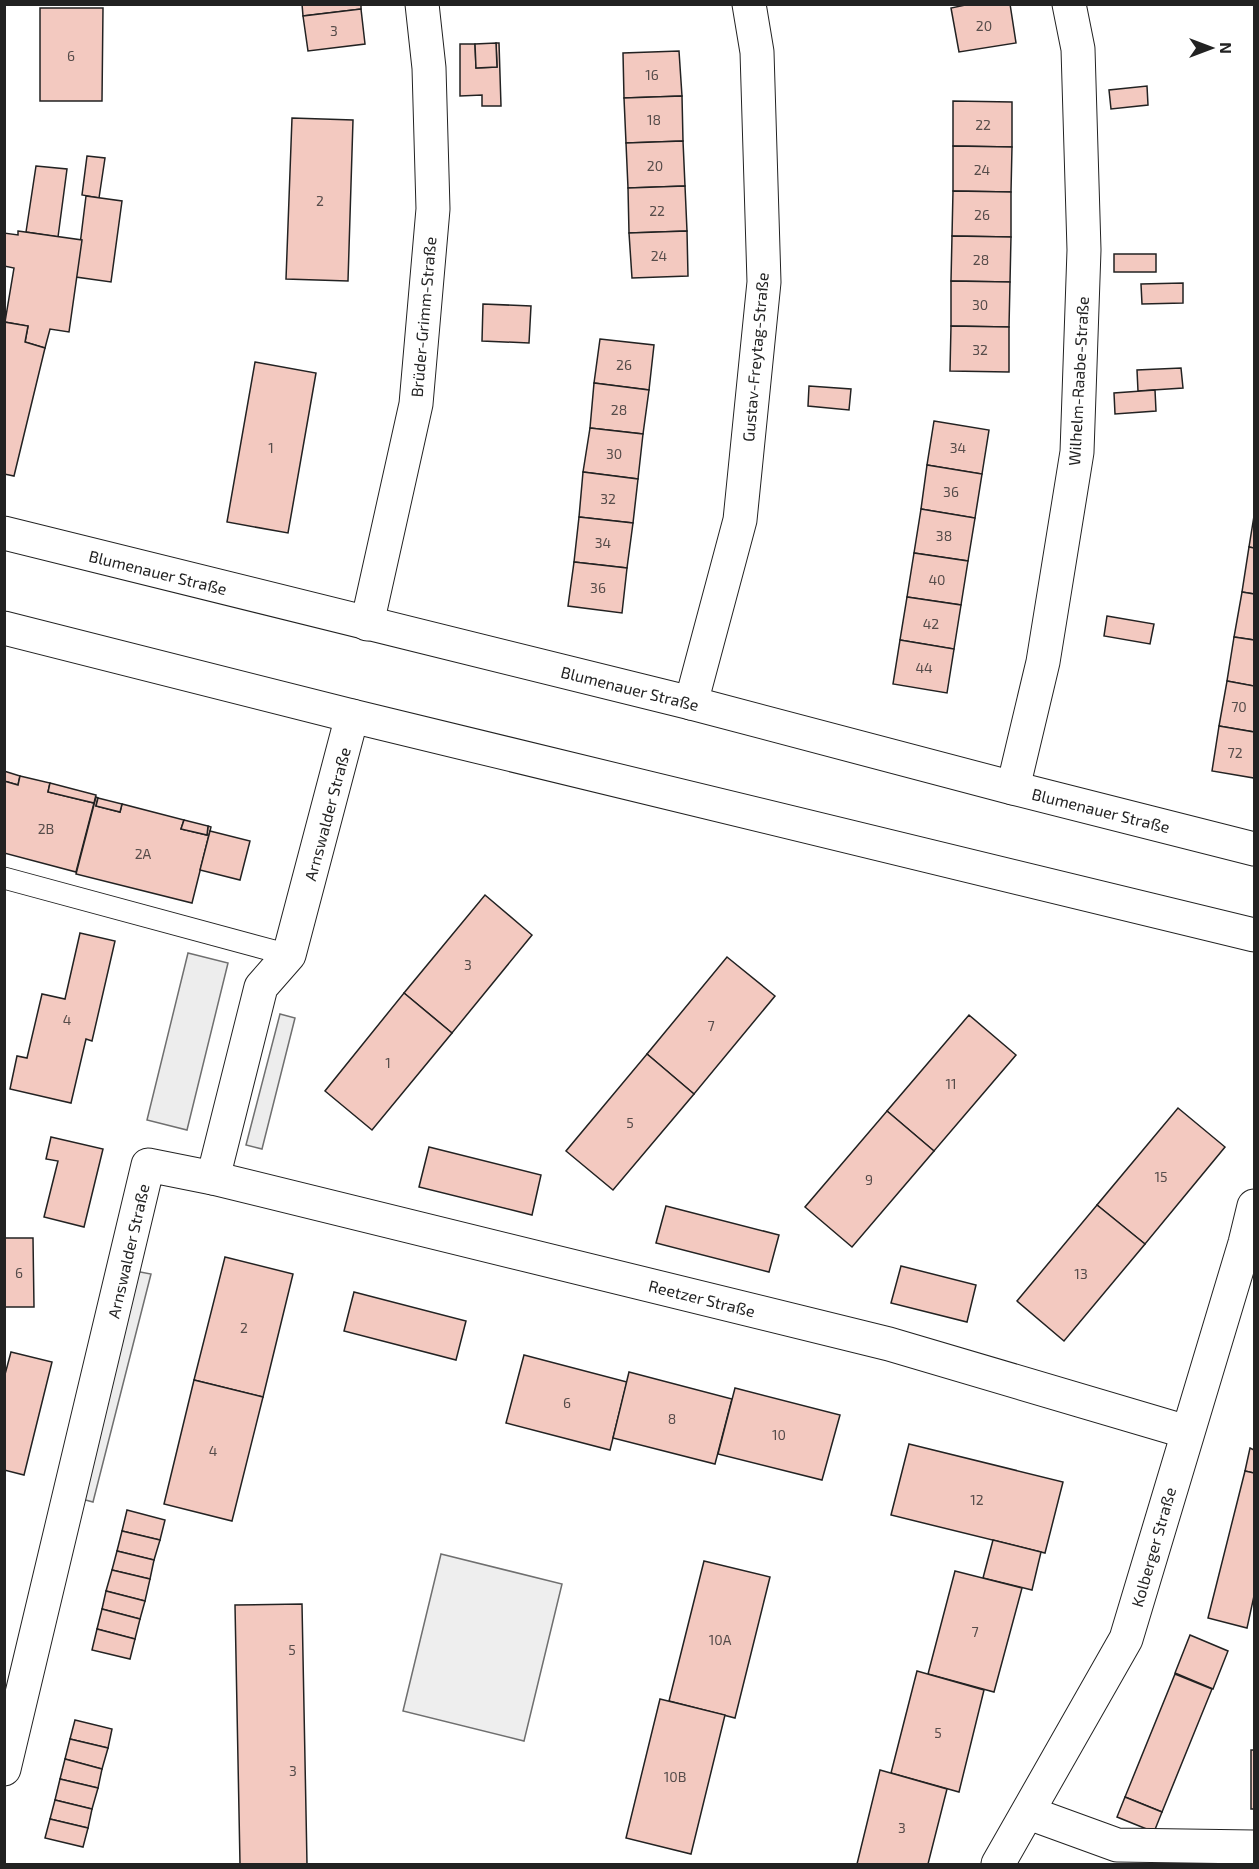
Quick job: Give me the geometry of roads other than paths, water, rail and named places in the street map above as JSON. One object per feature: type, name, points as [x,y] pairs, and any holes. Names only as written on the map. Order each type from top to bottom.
[{"type":"street","name":"Brüder-Grimm-Straße","points":[[368,624],[416,404],[433,210],[429,68],[422,4]]},
{"type":"street","name":"Gustav-Freytag-Straße","points":[[691,703],[740,520],[764,282],[757,52],[749,4]]},
{"type":"street","name":"Wilhelm-Raabe-Straße","points":[[1013,788],[1043,662],[1077,452],[1084,250],[1078,49],[1069,4]]},
{"type":"street","name":"Blumenauer Straße","points":[[4,533],[691,703],[1254,849]]},
{"type":"street","points":[[4,628],[352,716],[1254,935]]},
{"type":"street","name":"Arnswalder Straße","points":[[4,1769],[148,1165],[213,1178],[261,987],[289,955],[352,716]]},
{"type":"street","name":"Reetzer Straße","points":[[213,1178],[889,1344],[1187,1432]]},
{"type":"street","name":"Kolberger Straße","points":[[998,1864],[1126,1639],[1187,1432],[1250,1243],[1254,1206]]},
{"type":"street","points":[[1029,1813],[1117,1845],[1254,1847]]},
{"type":"lane","points":[[4,878],[289,955]]}]
